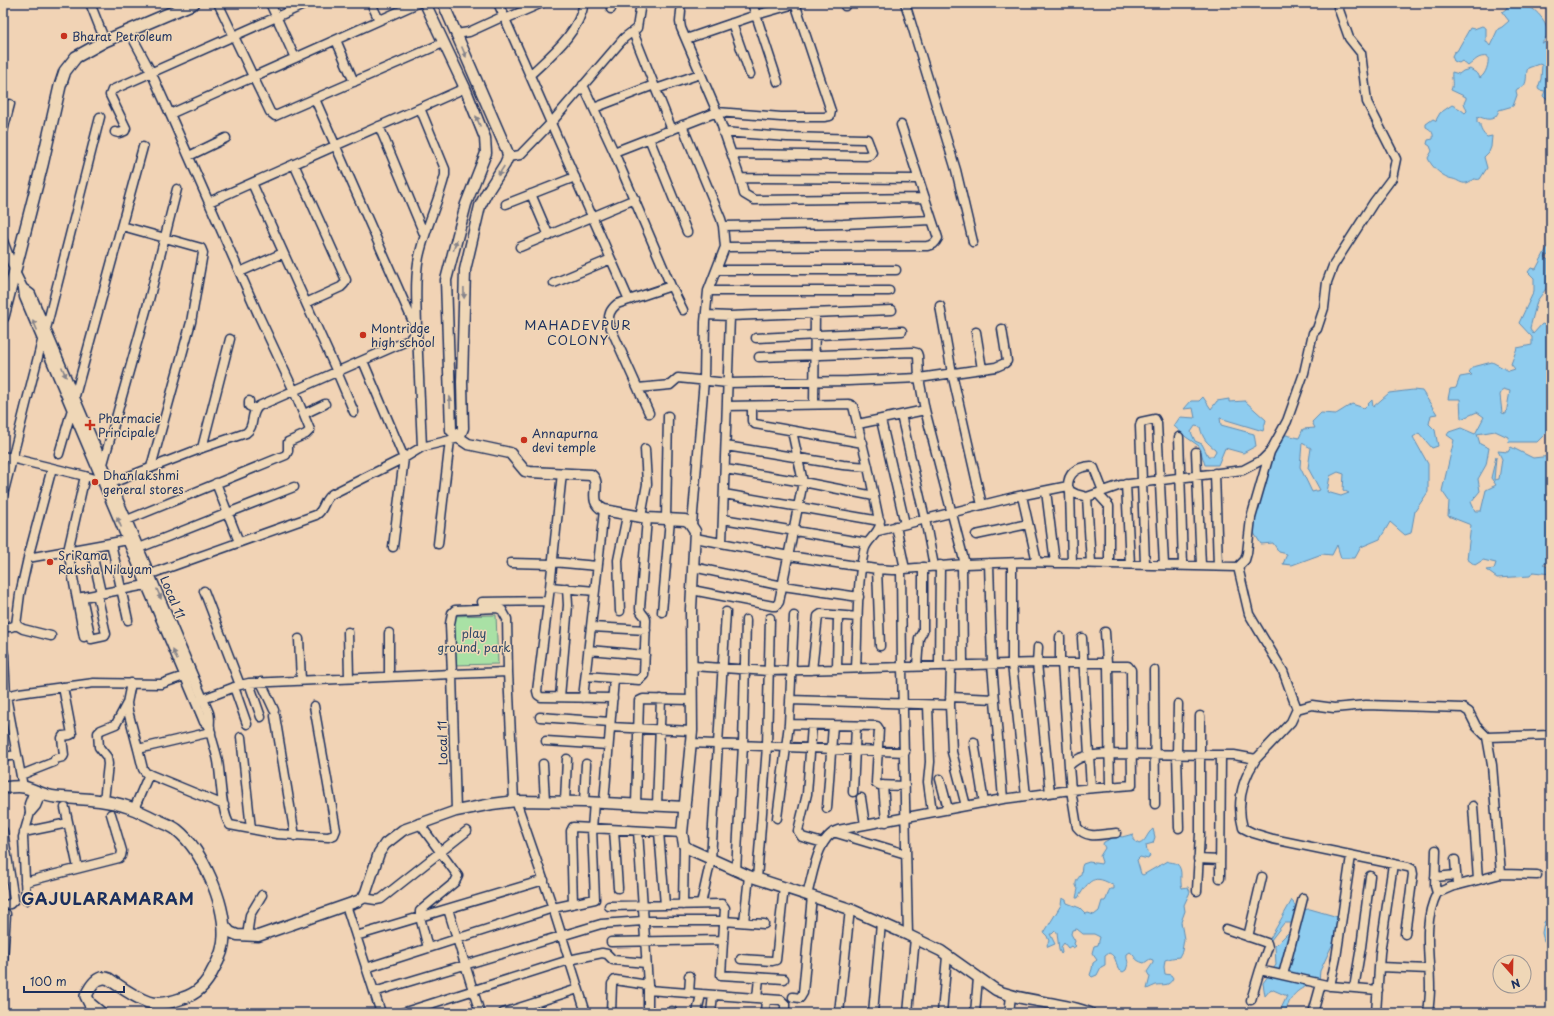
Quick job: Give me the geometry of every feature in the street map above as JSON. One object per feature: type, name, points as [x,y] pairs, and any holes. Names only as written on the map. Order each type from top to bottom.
[{"type":"main road","points":[[3,317],[65,71],[76,57],[105,41],[194,3]]},
{"type":"main road","points":[[3,788],[23,787],[54,797],[104,801],[134,809],[169,825],[177,831],[194,849],[211,879],[224,925],[224,936],[222,948],[216,965],[208,981],[188,997],[173,1002],[161,1003],[149,1002],[140,999],[109,979],[105,977],[100,978],[96,980],[86,996],[90,1004],[101,1013]]},
{"type":"street","points":[[90,3],[105,41]]},
{"type":"street","points":[[218,3],[272,114],[279,115],[443,43]]},
{"type":"street","points":[[270,3],[295,58]]},
{"type":"street","points":[[115,132],[123,133],[126,128],[110,96],[110,92],[112,90],[308,3]]},
{"type":"street","points":[[371,3],[379,20]]},
{"type":"street","points":[[170,114],[418,3]]},
{"type":"street","points":[[425,3],[464,88],[485,138],[486,145],[486,152],[466,204],[446,280],[451,430],[454,439],[438,544]]},
{"type":"street","points":[[443,3],[508,157]]},
{"type":"street","points":[[498,3],[629,300]]},
{"type":"street","points":[[456,34],[469,32],[542,3]]},
{"type":"street","points":[[530,75],[578,23],[584,3]]},
{"type":"street","points":[[508,157],[520,155],[551,123],[624,38],[637,28],[641,3]]},
{"type":"street","points":[[752,3],[778,82]]},
{"type":"street","points":[[614,152],[717,112],[781,117],[830,116],[831,110],[796,3],[686,39]]},
{"type":"street","points":[[905,3],[956,170],[973,242]]},
{"type":"street","points":[[695,538],[788,556],[877,569],[903,569],[937,565],[1037,562],[1238,567],[1245,560],[1248,553],[1251,518],[1270,452],[1287,420],[1304,373],[1313,333],[1317,329],[1324,308],[1327,282],[1333,266],[1374,202],[1392,178],[1396,159],[1367,102],[1361,53],[1349,38],[1338,3]]},
{"type":"street","points":[[681,11],[680,22],[700,74],[717,112],[740,178],[744,194],[754,200],[924,198]]},
{"type":"street","points":[[732,23],[750,74]]},
{"type":"street","points":[[127,520],[286,455],[288,451],[288,442],[306,434],[310,430],[294,391],[258,314],[151,72],[129,31]]},
{"type":"street","points":[[633,32],[672,130]]},
{"type":"street","points":[[336,40],[354,82]]},
{"type":"street","points":[[594,108],[655,87],[700,74]]},
{"type":"street","points":[[584,84],[671,286],[684,310]]},
{"type":"street","points":[[209,202],[464,88]]},
{"type":"street","points":[[315,99],[417,331]]},
{"type":"street","points":[[3,131],[10,104]]},
{"type":"street","points":[[420,108],[445,169],[445,175],[424,234],[417,269],[417,331],[422,447]]},
{"type":"street","points":[[46,329],[100,117]]},
{"type":"street","points":[[725,247],[927,246],[936,242],[938,238],[900,124]]},
{"type":"street","points":[[682,125],[723,226],[725,247],[708,291],[704,380],[692,526]]},
{"type":"street","points":[[379,126],[424,234]]},
{"type":"street","points":[[723,132],[787,137],[867,139],[870,143],[872,152],[870,155],[866,156],[732,154]]},
{"type":"street","points":[[189,156],[226,138]]},
{"type":"street","points":[[649,138],[687,232]]},
{"type":"street","points":[[486,145],[503,144]]},
{"type":"street","points":[[75,396],[143,147]]},
{"type":"street","points":[[454,439],[463,428],[462,382],[465,270],[480,206],[508,157]]},
{"type":"street","points":[[294,164],[346,280],[341,286],[306,302]]},
{"type":"street","points":[[506,204],[575,177]]},
{"type":"street","points":[[740,178],[918,179]]},
{"type":"street","points":[[252,183],[354,412]]},
{"type":"street","points":[[103,464],[149,300],[177,189]]},
{"type":"street","points":[[531,194],[549,236]]},
{"type":"street","points":[[520,248],[635,200]]},
{"type":"street","points":[[723,226],[843,224],[932,220]]},
{"type":"street","points":[[122,226],[201,248],[204,256],[191,322],[151,467]]},
{"type":"street","name":"Local 11","points":[[3,241],[23,288],[24,297],[42,341],[51,352],[75,396],[81,421],[127,540],[135,549]]},
{"type":"street","points":[[240,272],[283,253]]},
{"type":"street","points":[[554,283],[611,259]]},
{"type":"street","points":[[717,270],[896,270]]},
{"type":"street","points":[[649,413],[609,324],[608,316],[611,309],[617,304],[671,286]]},
{"type":"street","name":"Local 11","points":[[23,288],[31,294],[46,329],[51,352],[72,410],[81,421],[103,464],[106,483],[127,520],[135,549],[199,700],[204,722],[210,729]]},
{"type":"street","points":[[708,291],[889,291]]},
{"type":"street","points":[[940,306],[952,373],[982,505]]},
{"type":"street","points":[[706,315],[730,316],[892,310]]},
{"type":"street","points":[[814,404],[816,335],[815,313]]},
{"type":"street","points":[[722,543],[730,316]]},
{"type":"street","points":[[638,388],[670,385],[678,378],[728,383],[815,382],[919,378],[996,367],[1005,363],[1006,360],[1002,329]]},
{"type":"street","points":[[3,456],[85,476],[106,483],[249,430],[253,412],[256,409],[409,340],[417,331]]},
{"type":"street","points":[[756,338],[902,331]]},
{"type":"street","points":[[976,332],[982,368]]},
{"type":"street","points":[[202,448],[230,339]]},
{"type":"street","points":[[3,495],[42,341]]},
{"type":"street","points":[[759,357],[917,353],[919,378],[925,410],[964,564],[963,665]]},
{"type":"street","points":[[363,361],[404,458],[393,547]]},
{"type":"street","points":[[249,401],[249,406],[256,409]]},
{"type":"street","points":[[304,414],[325,404]]},
{"type":"street","points":[[727,406],[814,404],[849,404],[854,406],[880,521],[878,531],[867,543],[864,550],[861,567],[856,668]]},
{"type":"street","points":[[752,406],[753,423],[863,443]]},
{"type":"street","points":[[59,454],[72,410]]},
{"type":"street","points":[[858,424],[925,410]]},
{"type":"street","points":[[901,415],[937,565],[939,666]]},
{"type":"street","points":[[662,612],[668,519],[668,416]]},
{"type":"street","points":[[1145,564],[1140,426],[1141,422],[1155,419],[1157,423],[1161,479],[1164,565]]},
{"type":"street","points":[[881,420],[905,524]]},
{"type":"street","points":[[692,590],[772,606],[776,606],[779,602],[803,482],[792,431]]},
{"type":"street","points":[[1179,437],[1183,565]]},
{"type":"street","points":[[146,575],[316,515],[323,509],[328,496],[404,458],[422,447],[454,439],[468,444],[510,454],[524,471],[586,474],[594,478],[595,503],[598,507],[604,510],[627,516],[685,520],[689,522],[695,531],[692,590],[692,731],[682,833],[684,845],[683,905]]},
{"type":"street","points":[[726,446],[843,466],[868,467]]},
{"type":"street","points":[[586,676],[639,680],[644,675],[646,618],[642,614],[640,608],[647,484],[644,449]]},
{"type":"street","points":[[1196,452],[1201,565]]},
{"type":"street","points":[[878,531],[952,512],[1046,491],[1069,489],[1076,494],[1086,497],[1126,484],[1243,470],[1262,460],[1270,452]]},
{"type":"street","points":[[1072,563],[1069,477],[1075,470],[1091,466],[1094,468],[1100,492],[1109,506],[1109,564]]},
{"type":"street","points":[[16,625],[20,594],[28,558],[52,468]]},
{"type":"street","points":[[725,469],[874,496]]},
{"type":"street","points":[[562,473],[553,563],[537,691],[538,695],[541,697],[613,698]]},
{"type":"street","points":[[1215,473],[1218,566]]},
{"type":"street","points":[[85,476],[68,550],[91,639],[105,636],[106,634],[92,552]]},
{"type":"street","points":[[216,483],[240,542]]},
{"type":"street","points":[[1126,484],[1130,564]]},
{"type":"street","points":[[135,549],[294,487]]},
{"type":"street","points":[[1046,491],[1055,563]]},
{"type":"street","points":[[724,494],[880,521]]},
{"type":"street","points":[[1022,496],[1037,562]]},
{"type":"street","points":[[1086,497],[1091,563]]},
{"type":"street","points":[[583,698],[604,510]]},
{"type":"street","points":[[620,611],[618,560],[627,516]]},
{"type":"street","points":[[723,518],[867,543]]},
{"type":"street","points":[[976,535],[1028,524]]},
{"type":"street","points":[[896,526],[903,569],[902,667],[905,752],[905,818],[912,936],[908,1013]]},
{"type":"street","points":[[28,558],[68,550],[110,546],[127,540]]},
{"type":"street","points":[[110,546],[119,590],[128,620]]},
{"type":"street","points":[[511,564],[553,563],[598,566]]},
{"type":"street","points":[[989,563],[992,664],[1003,799]]},
{"type":"street","points":[[1012,563],[1012,664],[1026,796]]},
{"type":"street","points":[[693,567],[783,586],[859,597]]},
{"type":"street","points":[[917,666],[919,638],[923,631],[923,567]]},
{"type":"street","points":[[1238,567],[1249,614],[1283,671],[1297,708],[1291,722],[1256,759],[1247,773],[1242,787],[1240,808],[1243,828],[1253,833],[1273,839],[1351,856],[1408,866],[1412,869],[1413,874],[1405,934]]},
{"type":"street","points":[[877,569],[880,646]]},
{"type":"street","name":"Local 11","points":[[146,575],[146,585],[162,613],[184,676],[199,700]]},
{"type":"street","points":[[79,597],[146,585]]},
{"type":"street","points":[[550,587],[596,591]]},
{"type":"street","points":[[560,697],[568,605],[567,588]]},
{"type":"street","points":[[204,591],[237,686],[247,724]]},
{"type":"street","points":[[79,597],[84,637]]},
{"type":"street","points":[[482,602],[548,601]]},
{"type":"street","name":"Local 11","points":[[456,811],[450,624],[452,612],[455,610],[497,608],[502,610],[506,619],[508,672]]},
{"type":"street","points":[[701,904],[711,859],[726,612]]},
{"type":"street","points":[[812,670],[818,616],[821,614],[858,617]]},
{"type":"street","points":[[777,818],[787,748],[794,616]]},
{"type":"street","points":[[837,669],[838,616]]},
{"type":"street","points":[[744,922],[753,878],[767,746],[770,618]]},
{"type":"street","points":[[736,871],[743,745],[746,620]]},
{"type":"street","points":[[3,627],[16,625],[23,629],[51,636]]},
{"type":"street","points":[[592,627],[646,630]]},
{"type":"street","points":[[348,632],[349,678]]},
{"type":"street","points":[[1105,632],[1108,664],[1110,787]]},
{"type":"street","points":[[389,633],[389,676]]},
{"type":"street","points":[[1060,637],[1071,790],[1078,827],[1080,831],[1086,835],[1092,836],[1116,832]]},
{"type":"street","points":[[1082,638],[1091,788]]},
{"type":"street","points":[[299,639],[301,680]]},
{"type":"street","points":[[1038,647],[1037,663],[1050,793]]},
{"type":"street","points":[[589,650],[645,655]]},
{"type":"street","points":[[3,651],[4,697],[23,787]]},
{"type":"street","points":[[692,666],[769,672],[917,666],[1083,662],[1128,666],[1131,670],[1132,785],[1071,790],[1003,799],[833,832],[823,843],[809,895],[803,993],[800,998],[793,997]]},
{"type":"street","points":[[951,665],[950,701],[952,752],[966,806]]},
{"type":"street","points":[[1154,670],[1155,804]]},
{"type":"street","points":[[199,700],[248,683],[508,672],[515,801],[544,880],[586,1013]]},
{"type":"street","points":[[4,697],[63,687],[94,684],[161,684],[184,676]]},
{"type":"street","points":[[366,968],[553,908],[596,898],[592,829],[594,802],[608,746],[614,678]]},
{"type":"street","points":[[261,682],[274,713],[295,836]]},
{"type":"street","points":[[130,683],[127,703],[143,768],[148,774],[224,805]]},
{"type":"street","points":[[248,683],[261,717]]},
{"type":"street","points":[[21,775],[54,762],[55,759],[63,757],[64,755],[62,738],[63,736],[72,734],[63,687]]},
{"type":"street","points":[[657,805],[662,699]]},
{"type":"street","points":[[790,700],[928,705],[950,701],[995,699]]},
{"type":"street","points":[[636,804],[640,700],[692,700]]},
{"type":"street","points":[[104,801],[108,764],[107,757],[99,747],[98,733],[101,730],[116,724],[127,703]]},
{"type":"street","points":[[1178,704],[1177,754],[1179,828]]},
{"type":"street","points":[[928,705],[930,762],[928,782],[932,812]]},
{"type":"street","points":[[1297,708],[1312,705],[1334,708],[1366,705],[1462,708],[1468,712],[1476,726],[1488,738],[1492,765],[1501,874]]},
{"type":"street","points":[[138,749],[210,729],[218,762],[224,805],[230,825],[277,834],[328,837],[334,835],[336,830],[314,706]]},
{"type":"street","points":[[1197,891],[1200,832],[1200,716]]},
{"type":"street","points":[[540,717],[638,728],[692,731]]},
{"type":"street","points":[[789,724],[878,726],[876,781],[878,785],[883,786],[905,786]]},
{"type":"street","points":[[812,725],[807,794],[798,831],[802,837],[823,843]]},
{"type":"street","points":[[827,808],[833,725]]},
{"type":"street","points":[[853,792],[856,726]]},
{"type":"street","points":[[1488,738],[1487,737],[1551,735]]},
{"type":"street","points":[[241,737],[251,829]]},
{"type":"street","points":[[546,740],[608,746]]},
{"type":"street","points":[[974,742],[984,803]]},
{"type":"street","points":[[691,743],[905,752]]},
{"type":"street","points":[[1069,766],[1074,760],[1089,755],[1109,754],[1234,755],[1256,759]]},
{"type":"street","points":[[3,757],[17,755]]},
{"type":"street","points":[[1220,878],[1222,755]]},
{"type":"street","points":[[565,801],[567,759]]},
{"type":"street","points":[[543,764],[545,801]]},
{"type":"street","points":[[586,764],[594,802]]},
{"type":"street","points":[[134,809],[148,774]]},
{"type":"street","points":[[940,779],[948,809]]},
{"type":"street","points":[[883,786],[886,822]]},
{"type":"street","points":[[26,900],[24,832],[30,813],[36,806],[38,793]]},
{"type":"street","points":[[861,798],[864,825]]},
{"type":"street","points":[[224,925],[230,932],[247,936],[258,936],[358,901],[363,898],[369,885],[379,853],[385,844],[403,830],[456,811],[515,801],[594,802],[685,807]]},
{"type":"street","points":[[1473,806],[1478,880]]},
{"type":"street","points":[[65,808],[78,868]]},
{"type":"street","points":[[25,882],[119,858],[122,851],[111,814]]},
{"type":"street","points":[[24,832],[68,823]]},
{"type":"street","points":[[419,823],[458,876],[455,882],[420,911],[420,917],[428,948]]},
{"type":"street","points":[[573,904],[571,831],[573,827],[682,833]]},
{"type":"street","points":[[614,830],[618,888]]},
{"type":"street","points":[[3,831],[5,855],[14,900],[10,904],[3,905]]},
{"type":"street","points":[[363,898],[376,900],[381,899],[466,831]]},
{"type":"street","points":[[638,831],[648,987],[648,1013]]},
{"type":"street","points":[[659,832],[665,905]]},
{"type":"street","points":[[833,832],[906,854]]},
{"type":"street","points":[[684,845],[689,849],[753,878],[850,909],[912,936],[947,956],[996,990],[1010,996],[1065,1005],[1090,1013]]},
{"type":"street","points":[[1436,850],[1435,886],[1437,893]]},
{"type":"street","points":[[1330,986],[1336,958],[1351,856]]},
{"type":"street","points":[[1198,859],[1220,860]]},
{"type":"street","points":[[1455,860],[1457,885]]},
{"type":"street","points":[[1376,1013],[1382,941],[1393,864]]},
{"type":"street","points":[[1428,1013],[1430,969],[1427,932],[1432,903],[1437,893],[1457,885],[1501,874],[1537,875]]},
{"type":"street","points":[[1435,877],[1456,875]]},
{"type":"street","points":[[1354,988],[1361,948],[1370,876]]},
{"type":"street","points":[[1248,937],[1262,877]]},
{"type":"street","points":[[356,936],[544,880]]},
{"type":"street","points":[[741,959],[776,960],[784,887]]},
{"type":"street","points":[[247,936],[250,915],[262,895]]},
{"type":"street","points":[[1283,975],[1303,898]]},
{"type":"street","points":[[609,906],[722,904],[724,905],[724,921],[721,975],[784,979]]},
{"type":"street","points":[[346,905],[381,1013]]},
{"type":"street","points":[[448,909],[480,1013]]},
{"type":"street","points":[[839,1013],[850,909]]},
{"type":"street","points":[[3,960],[6,914]]},
{"type":"street","points":[[374,992],[601,924],[643,921],[724,921],[764,924]]},
{"type":"street","points":[[873,1013],[881,923]]},
{"type":"street","points":[[1226,929],[1267,943],[1268,947],[1251,1000]]},
{"type":"street","points":[[611,942],[723,940]]},
{"type":"street","points":[[402,1013],[569,960],[602,953],[607,954],[613,960],[646,964]]},
{"type":"street","points":[[942,1013],[947,956]]},
{"type":"street","points":[[1380,967],[1430,969]]},
{"type":"street","points":[[1260,970],[1330,986],[1378,990]]},
{"type":"street","points":[[689,976],[689,993]]},
{"type":"street","points":[[757,998],[759,978]]},
{"type":"street","points":[[975,1013],[978,978]]},
{"type":"street","points":[[611,1013],[612,984],[615,980],[689,993],[757,998],[784,1002],[785,1013]]},
{"type":"street","points":[[1313,1013],[1321,984]]},
{"type":"street","points":[[503,1013],[578,989]]},
{"type":"street","points":[[697,1013],[701,994]]},
{"type":"street","points":[[711,1013],[713,995]]},
{"type":"street","points":[[1009,1013],[1010,996]]},
{"type":"street","points":[[766,999],[766,1013]]},
{"type":"green space","name":"play ground, park","points":[[496,615],[498,664],[453,665],[450,616]]},
{"type":"water","points":[[1509,3],[1521,3],[1530,7],[1542,18],[1547,27],[1548,33],[1542,43],[1551,41],[1551,98],[1546,99],[1543,96],[1545,91],[1539,90],[1538,88],[1541,79],[1542,65],[1539,64],[1528,68],[1524,86],[1517,89],[1517,95],[1513,106],[1499,110],[1496,116],[1492,119],[1477,118],[1477,122],[1480,124],[1481,130],[1484,134],[1487,137],[1492,136],[1491,147],[1489,152],[1484,157],[1487,168],[1480,179],[1474,179],[1467,183],[1463,183],[1442,174],[1435,168],[1428,158],[1432,151],[1430,146],[1427,144],[1428,140],[1433,139],[1433,133],[1426,127],[1426,124],[1433,119],[1437,121],[1436,120],[1440,113],[1452,105],[1465,113],[1467,111],[1464,103],[1466,97],[1451,90],[1452,72],[1459,74],[1470,69],[1478,74],[1480,78],[1487,69],[1488,57],[1479,58],[1468,66],[1462,61],[1459,63],[1454,61],[1452,56],[1454,52],[1457,51],[1470,28],[1474,29],[1482,26],[1486,28],[1486,41],[1490,46],[1498,29],[1509,21],[1502,12],[1506,9]]},
{"type":"water","points":[[1551,247],[1551,253],[1545,257],[1548,260],[1548,286],[1537,301],[1530,328],[1533,334],[1542,324],[1551,327],[1550,429],[1537,442],[1509,442],[1508,437],[1495,431],[1477,434],[1480,444],[1489,448],[1486,465],[1478,479],[1480,491],[1471,502],[1475,511],[1481,511],[1486,490],[1496,485],[1491,478],[1496,457],[1494,480],[1499,479],[1502,459],[1498,451],[1508,452],[1511,447],[1533,458],[1551,456],[1551,562],[1543,564],[1551,570],[1551,574],[1533,572],[1530,576],[1497,578],[1486,570],[1494,569],[1496,563],[1483,560],[1475,565],[1467,559],[1471,525],[1448,516],[1449,501],[1442,491],[1454,440],[1447,435],[1449,432],[1461,428],[1475,434],[1484,417],[1477,412],[1461,419],[1460,399],[1448,399],[1450,389],[1456,388],[1460,377],[1472,375],[1469,372],[1473,367],[1492,362],[1509,371],[1515,369],[1511,364],[1517,348],[1532,345],[1532,337],[1519,323],[1534,291],[1534,278],[1528,272],[1531,268],[1536,269],[1547,248]],"holes":[[[1503,389],[1510,391],[1506,414],[1502,413],[1500,395]]]},
{"type":"water","points":[[1413,390],[1422,391],[1437,414],[1431,415],[1429,424],[1435,430],[1438,446],[1432,448],[1419,433],[1413,437],[1428,464],[1428,492],[1415,511],[1411,533],[1405,535],[1390,522],[1380,539],[1361,547],[1355,558],[1341,558],[1337,545],[1332,555],[1322,554],[1292,565],[1283,564],[1287,554],[1279,552],[1273,543],[1261,544],[1252,530],[1255,508],[1267,483],[1262,482],[1263,477],[1282,434],[1299,438],[1303,429],[1315,428],[1312,422],[1321,413],[1336,414],[1352,404],[1364,408],[1372,400],[1373,407],[1389,393]],"holes":[[[1302,443],[1311,448],[1308,468],[1320,490],[1312,492],[1300,467]],[[1338,472],[1344,474],[1343,490],[1349,493],[1341,496],[1327,492],[1330,476]]]},
{"type":"water","points":[[1203,397],[1211,409],[1217,401],[1229,399],[1229,402],[1245,401],[1266,420],[1263,431],[1220,418],[1221,425],[1254,434],[1256,446],[1243,453],[1225,448],[1218,465],[1205,465],[1199,446],[1174,426],[1180,417],[1195,418],[1193,408],[1184,409],[1191,401],[1199,401]],"holes":[[[1195,426],[1200,427],[1205,440],[1216,451],[1213,456],[1208,456],[1202,444],[1195,441],[1191,432]]]},
{"type":"water","points":[[1153,829],[1155,837],[1153,843],[1146,845],[1147,852],[1150,855],[1148,859],[1140,857],[1137,860],[1141,874],[1143,875],[1167,861],[1175,863],[1179,866],[1181,872],[1182,888],[1188,887],[1190,892],[1184,905],[1185,911],[1181,922],[1184,939],[1182,951],[1179,957],[1165,960],[1165,974],[1171,975],[1173,978],[1168,984],[1156,985],[1147,989],[1150,977],[1147,972],[1153,963],[1153,960],[1150,959],[1144,963],[1140,962],[1130,952],[1127,954],[1128,963],[1126,970],[1123,972],[1118,969],[1114,958],[1109,953],[1105,956],[1105,965],[1101,967],[1097,975],[1092,977],[1090,975],[1093,963],[1097,960],[1092,953],[1094,946],[1098,945],[1100,937],[1094,934],[1083,934],[1077,929],[1072,930],[1071,934],[1076,946],[1073,948],[1071,946],[1068,948],[1064,943],[1061,947],[1061,954],[1059,950],[1057,932],[1055,931],[1050,934],[1055,944],[1048,947],[1047,945],[1049,941],[1044,933],[1061,905],[1062,898],[1066,900],[1067,903],[1080,908],[1086,914],[1088,913],[1094,915],[1099,911],[1102,901],[1105,901],[1107,898],[1110,889],[1114,889],[1114,886],[1097,879],[1089,883],[1078,898],[1076,898],[1078,889],[1076,883],[1081,874],[1082,865],[1089,862],[1101,864],[1102,862],[1100,856],[1105,848],[1103,844],[1104,842],[1110,837],[1116,835],[1122,837],[1133,834],[1133,840],[1139,844],[1144,841]]},
{"type":"water","points":[[1292,900],[1297,910],[1310,909],[1338,917],[1341,926],[1320,971],[1319,981],[1306,986],[1297,992],[1290,1000],[1285,1013],[1279,1013],[1287,996],[1271,989],[1265,996],[1263,983],[1276,965],[1275,946],[1294,927],[1292,923],[1284,923],[1264,949]]},
{"type":"water","points":[[1551,915],[1551,944],[1550,942],[1544,941],[1542,933],[1544,922]]},
{"type":"place","name":"Bharat Petroleum","points":[[64,36]]},
{"type":"place","name":"Montridge high school","points":[[363,335]]},
{"type":"place","name":"Pharmacie Principale","points":[[90,425]]},
{"type":"place","name":"Annapurna devi temple","points":[[524,440]]},
{"type":"place","name":"Dhanlakshmi general stores","points":[[95,482]]},
{"type":"place","name":"SriRama Raksha Nilayam","points":[[50,562]]},
{"type":"district","name":"MAHADEVPUR COLONY","points":[[578,332]]},
{"type":"district","name":"GAJULARAMARAM","points":[[108,898]]}]
